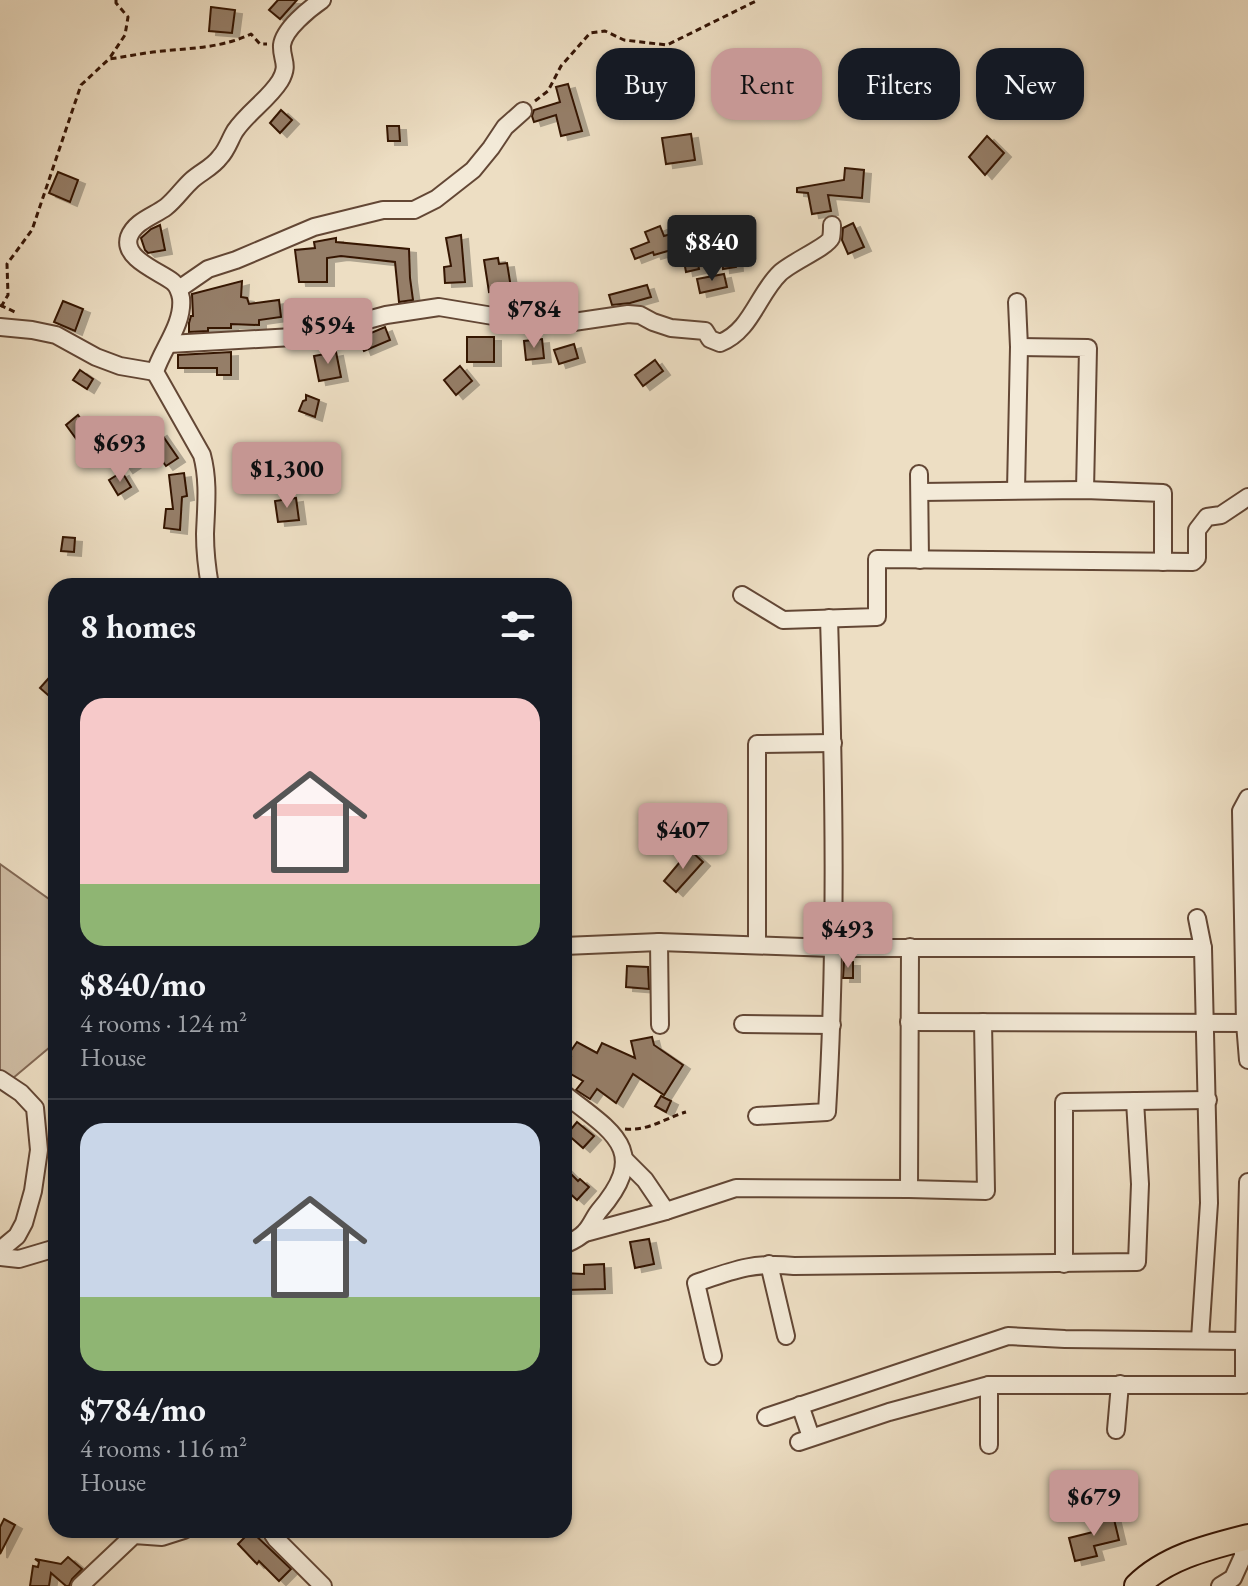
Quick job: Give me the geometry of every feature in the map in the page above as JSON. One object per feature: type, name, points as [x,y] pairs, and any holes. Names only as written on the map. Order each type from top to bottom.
[{"type":"highway","points":[[1137,1586],[1174,1559],[1245,1537]]},
{"type":"street","points":[[209,578],[205,538],[206,470],[202,455],[155,372],[169,344],[181,302],[179,289],[136,258],[129,246],[129,238],[138,224],[167,206],[221,156],[235,131],[282,78],[286,65],[282,45],[293,25],[322,0]]},
{"type":"street","points":[[179,289],[208,269],[314,227],[383,210],[414,210],[436,199],[473,170],[505,127],[523,111]]},
{"type":"street","points":[[169,344],[293,337],[386,315],[439,307],[560,324],[640,315],[671,328],[705,331],[714,342],[720,343],[742,327],[780,273],[825,245],[831,238],[832,225]]},
{"type":"street","points":[[1016,490],[1017,302]]},
{"type":"street","points":[[0,327],[56,335],[120,366],[155,372]]},
{"type":"street","points":[[1019,347],[1088,348],[1085,490]]},
{"type":"street","points":[[919,474],[920,560]]},
{"type":"street","points":[[921,492],[1085,490],[1163,493],[1163,562]]},
{"type":"street","points":[[742,595],[783,620],[877,617],[877,559],[1193,562],[1197,558],[1197,530],[1207,517],[1221,515],[1248,497]]},
{"type":"street","points":[[757,1116],[827,1112],[832,1025],[833,743],[829,618]]},
{"type":"street","points":[[757,944],[757,744],[833,743]]},
{"type":"street","points":[[1248,798],[1241,811],[1245,842],[1248,1060]]},
{"type":"street","points":[[1197,918],[1203,948],[1209,1203],[1200,1339]]},
{"type":"street","points":[[659,942],[660,1025]]},
{"type":"street","points":[[572,946],[659,942],[832,948],[1203,948]]},
{"type":"street","points":[[909,1189],[910,947]]},
{"type":"street","points":[[909,1022],[1246,1023]]},
{"type":"street","points":[[572,1240],[585,1233],[736,1188],[986,1191],[983,1022]]},
{"type":"street","points":[[743,1024],[832,1025]]},
{"type":"street","points":[[0,1079],[21,1093],[35,1108],[39,1150],[24,1223],[17,1236],[0,1250]]},
{"type":"street","points":[[572,1100],[609,1129],[626,1161],[645,1180],[666,1211]]},
{"type":"street","points":[[1064,1264],[1064,1102],[1208,1100]]},
{"type":"street","points":[[713,1356],[696,1283],[741,1268],[769,1264],[1137,1262],[1140,1184],[1135,1101]]},
{"type":"street","points":[[585,1233],[619,1184],[626,1161]]},
{"type":"street","points":[[800,1405],[805,1440],[889,1412],[989,1385],[1244,1385],[1248,1182]]},
{"type":"street","points":[[0,1257],[19,1259],[48,1250]]},
{"type":"street","points":[[769,1264],[786,1336]]},
{"type":"street","points":[[766,1417],[1008,1336],[1244,1341]]},
{"type":"street","points":[[1116,1430],[1120,1384]]},
{"type":"street","points":[[989,1385],[989,1445]]},
{"type":"street","points":[[1220,1586],[1233,1578],[1243,1556],[1245,1537]]},
{"type":"street","points":[[80,1586],[131,1538]]},
{"type":"street","points":[[275,1538],[323,1586]]},
{"type":"path","points":[[1,307],[8,295],[7,264],[32,230],[81,85],[109,59],[125,35],[128,17],[116,0]]},
{"type":"path","points":[[523,111],[548,91],[561,66],[590,33],[605,31],[624,40],[667,45],[758,0]]},
{"type":"path","points":[[109,59],[216,46],[251,34],[260,44],[282,45]]},
{"type":"path","points":[[609,1129],[651,1128],[660,1120],[686,1112]]},
{"type":"shaded area","points":[[0,864],[48,898],[48,1049],[0,1089]]},
{"type":"building","points":[[278,0],[297,0],[280,19],[269,10]]},
{"type":"building","points":[[211,7],[235,10],[232,33],[209,31]]},
{"type":"building","points":[[568,84],[582,131],[561,136],[556,115],[534,122],[532,116],[534,110],[560,102],[556,87]]},
{"type":"building","points":[[281,110],[292,120],[280,133],[270,123]]},
{"type":"building","points":[[387,126],[399,126],[400,141],[388,141]]},
{"type":"building","points":[[691,134],[695,160],[666,164],[662,138]]},
{"type":"building","points":[[987,136],[1004,153],[985,175],[969,157]]},
{"type":"building","points":[[845,168],[864,170],[862,198],[828,195],[831,211],[812,214],[808,193],[797,192],[797,188],[844,180]]},
{"type":"building","points":[[58,172],[78,180],[70,202],[49,193]]},
{"type":"building","points":[[853,223],[864,247],[848,254],[842,240],[843,228]]},
{"type":"building","points":[[160,225],[165,250],[148,253],[141,238]]},
{"type":"building","points":[[660,226],[664,236],[681,231],[685,246],[635,259],[631,249],[649,242],[645,232]]},
{"type":"building","points":[[461,235],[465,282],[445,283],[444,267],[451,266],[446,238]]},
{"type":"building","points":[[336,238],[336,242],[409,249],[413,300],[399,302],[395,262],[341,256],[327,258],[327,282],[299,282],[295,250],[315,248],[314,242]]},
{"type":"building","points":[[734,246],[736,267],[723,269],[721,248]]},
{"type":"building","points":[[696,254],[699,269],[686,272],[683,256]]},
{"type":"building","points":[[498,258],[499,264],[507,263],[511,288],[489,292],[484,260]]},
{"type":"building","points":[[724,274],[727,287],[700,293],[697,279]]},
{"type":"building","points":[[242,281],[241,297],[247,298],[249,304],[279,300],[281,317],[259,320],[259,325],[231,324],[231,328],[189,332],[193,316],[192,294]]},
{"type":"building","points":[[647,285],[651,297],[612,305],[609,295]]},
{"type":"building","points":[[63,301],[83,309],[75,331],[54,322]]},
{"type":"building","points":[[304,306],[342,306],[341,316],[304,324]]},
{"type":"building","points":[[385,327],[390,340],[364,351],[359,338]]},
{"type":"building","points":[[467,337],[494,337],[494,362],[467,362]]},
{"type":"building","points":[[542,339],[544,358],[526,360],[524,341]]},
{"type":"building","points":[[574,344],[578,358],[559,364],[554,350]]},
{"type":"building","points":[[231,352],[231,375],[217,375],[217,368],[178,368],[178,355]]},
{"type":"building","points":[[336,352],[341,377],[319,381],[314,356]]},
{"type":"building","points":[[655,360],[663,371],[643,386],[635,375]]},
{"type":"building","points":[[460,366],[472,381],[456,395],[444,380]]},
{"type":"building","points":[[80,370],[93,379],[87,389],[73,380]]},
{"type":"building","points":[[306,395],[319,400],[315,417],[299,411]]},
{"type":"building","points":[[78,415],[93,434],[80,444],[66,425]]},
{"type":"building","points":[[116,420],[139,447],[160,432],[178,458],[166,466],[154,450],[126,469],[117,456],[121,454],[102,432]]},
{"type":"building","points":[[315,463],[316,482],[296,483],[294,465]]},
{"type":"building","points":[[122,472],[131,487],[118,495],[109,480]]},
{"type":"building","points":[[184,473],[187,496],[182,497],[180,530],[164,528],[166,509],[173,509],[169,475]]},
{"type":"building","points":[[296,498],[299,520],[278,522],[275,501]]},
{"type":"building","points":[[63,537],[75,538],[74,552],[61,551]]},
{"type":"building","points":[[48,679],[48,695],[40,688]]},
{"type":"building","points":[[690,850],[703,862],[676,892],[664,881]]},
{"type":"building","points":[[844,962],[853,962],[853,978],[843,978]]},
{"type":"building","points":[[627,966],[648,967],[649,989],[626,987]]},
{"type":"building","points":[[652,1037],[654,1045],[683,1065],[664,1095],[633,1074],[616,1103],[597,1089],[590,1099],[576,1090],[583,1081],[572,1075],[572,1049],[577,1042],[597,1053],[602,1043],[635,1058],[631,1041]]},
{"type":"building","points":[[661,1096],[671,1101],[666,1112],[655,1106]]},
{"type":"building","points":[[577,1122],[594,1136],[583,1148],[572,1138],[572,1128]]},
{"type":"building","points":[[572,1175],[589,1187],[577,1200],[572,1195]]},
{"type":"building","points":[[649,1239],[654,1264],[635,1268],[630,1242]]},
{"type":"building","points":[[604,1264],[605,1289],[572,1290],[572,1273],[584,1274],[584,1265]]},
{"type":"building","points":[[1113,1515],[1119,1540],[1094,1546],[1097,1556],[1075,1561],[1069,1538],[1093,1532],[1091,1521]]},
{"type":"building","points":[[4,1519],[15,1525],[0,1554],[0,1527]]},
{"type":"building","points":[[244,1538],[258,1538],[291,1569],[279,1581],[238,1544]]},
{"type":"building","points":[[68,1557],[82,1569],[69,1586],[51,1573],[49,1586],[30,1586],[33,1566],[38,1567],[39,1562],[35,1559],[61,1564]]}]
